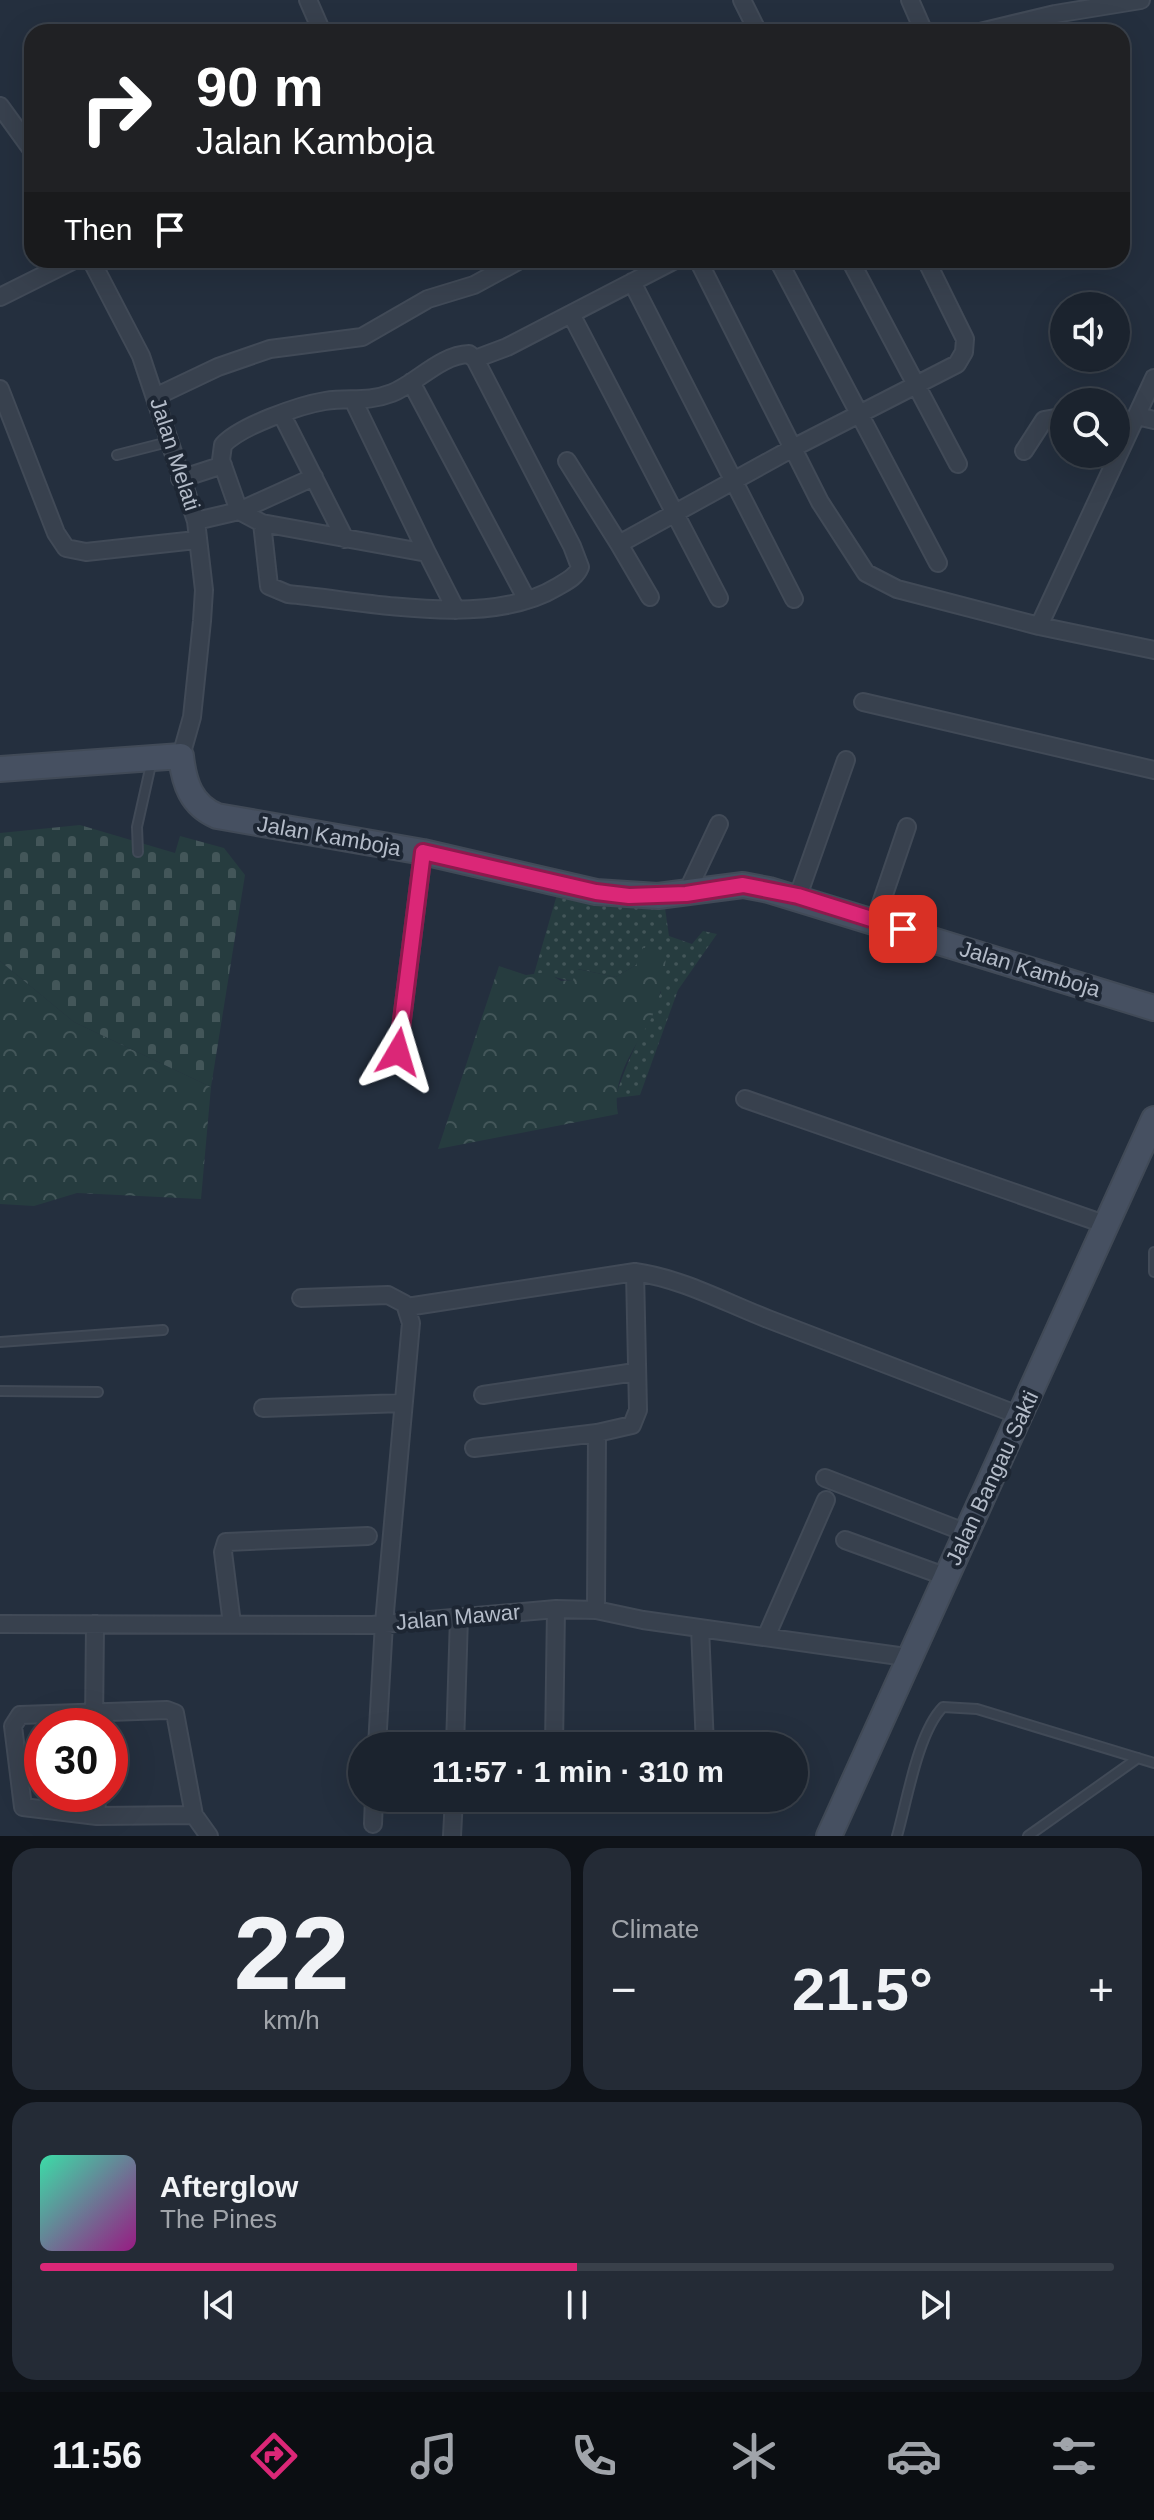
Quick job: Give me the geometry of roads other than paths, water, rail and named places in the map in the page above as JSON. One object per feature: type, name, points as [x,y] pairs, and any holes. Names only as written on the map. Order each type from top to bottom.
[{"type":"street","points":[[308,0],[318,24]]},
{"type":"street","points":[[742,0],[754,24]]},
{"type":"street","points":[[910,0],[920,24]]},
{"type":"street","points":[[1013,24],[1141,0]]},
{"type":"street","points":[[0,106],[24,139]]},
{"type":"street","points":[[0,297],[58,268]]},
{"type":"street","name":"Jalan Melati","points":[[96,268],[118,307],[157,396],[168,442],[196,521],[204,590],[192,717],[181,756]]},
{"type":"street","points":[[157,396],[218,367],[270,349],[362,337],[428,299],[474,285],[505,268]]},
{"type":"street","points":[[475,359],[659,268]]},
{"type":"street","points":[[702,268],[820,502],[866,573],[897,589],[1039,626],[1154,650]]},
{"type":"street","points":[[782,268],[938,563]]},
{"type":"street","points":[[854,268],[958,464]]},
{"type":"street","points":[[619,544],[793,448],[957,364],[964,352],[965,339],[930,268]]},
{"type":"street","points":[[632,282],[794,599]]},
{"type":"street","points":[[571,314],[719,598]]},
{"type":"street","points":[[262,523],[266,578],[275,591],[456,610],[527,600],[576,575],[580,561],[475,359],[469,354],[459,355],[396,392],[365,402],[326,401],[282,415],[228,439],[221,449],[223,465],[239,511],[262,523],[427,553]]},
{"type":"street","points":[[1130,429],[1154,378]]},
{"type":"street","points":[[411,382],[527,600]]},
{"type":"street","points":[[0,389],[56,533],[66,548],[86,552],[196,540]]},
{"type":"street","points":[[354,402],[456,610]]},
{"type":"street","points":[[282,415],[345,539]]},
{"type":"street","points":[[1137,416],[1154,420]]},
{"type":"street","points":[[1024,451],[1044,420],[1050,419]]},
{"type":"street","points":[[567,461],[650,597]]},
{"type":"street","points":[[180,479],[223,465]]},
{"type":"street","points":[[1039,626],[1111,468]]},
{"type":"street","points":[[196,521],[239,511],[314,477]]},
{"type":"street","points":[[863,702],[1154,770]]},
{"type":"street","points":[[0,769],[181,756]]},
{"type":"street","name":"Jalan Kamboja","points":[[181,756],[184,777],[196,803],[217,816],[423,852],[596,892],[629,896],[686,894],[743,885],[798,896],[1154,1008]]},
{"type":"street","points":[[798,896],[846,760]]},
{"type":"street","points":[[686,894],[719,824]]},
{"type":"street","points":[[875,921],[907,827]]},
{"type":"street","points":[[398,1052],[423,852]]},
{"type":"street","points":[[745,1099],[1107,1225]]},
{"type":"street","name":"Jalan Bangau Sakti","points":[[829,1836],[913,1658],[1154,1119]]},
{"type":"street","points":[[301,1298],[388,1295],[407,1307],[635,1272],[653,1273],[714,1293],[759,1315],[1021,1416]]},
{"type":"street","points":[[474,1448],[621,1429],[635,1421],[638,1410],[635,1272]]},
{"type":"street","points":[[378,1732],[384,1623],[411,1323],[407,1307]]},
{"type":"street","points":[[483,1395],[635,1372]]},
{"type":"street","points":[[263,1408],[402,1403]]},
{"type":"street","points":[[596,1610],[597,1433]]},
{"type":"street","points":[[825,1478],[967,1533]]},
{"type":"street","points":[[766,1637],[826,1500]]},
{"type":"street","points":[[232,1624],[223,1552],[226,1542],[368,1536]]},
{"type":"street","points":[[845,1540],[947,1577]]},
{"type":"street","points":[[554,1732],[556,1609]]},
{"type":"street","name":"Jalan Mawar","points":[[0,1624],[384,1623],[556,1609],[596,1610],[913,1658]]},
{"type":"street","points":[[455,1732],[459,1617]]},
{"type":"street","points":[[94,1708],[95,1624]]},
{"type":"street","points":[[700,1628],[704,1732]]},
{"type":"street","points":[[24,1713],[13,1726],[24,1807]]},
{"type":"street","points":[[128,1716],[175,1713],[194,1815],[209,1836]]},
{"type":"street","points":[[64,1812],[97,1816],[194,1815]]},
{"type":"street","points":[[97,1812],[97,1816]]},
{"type":"street","points":[[373,1824],[378,1812]]},
{"type":"street","points":[[452,1836],[453,1812]]},
{"type":"lane","points":[[117,455],[168,442]]},
{"type":"lane","points":[[138,852],[137,827],[152,759]]},
{"type":"lane","points":[[1154,1252],[1154,1272]]},
{"type":"lane","points":[[0,1342],[163,1330]]},
{"type":"lane","points":[[0,1391],[98,1392]]},
{"type":"lane","points":[[897,1836],[926,1738],[934,1716],[943,1707],[977,1709],[1154,1763]]},
{"type":"lane","points":[[1028,1836],[1138,1758]]}]
